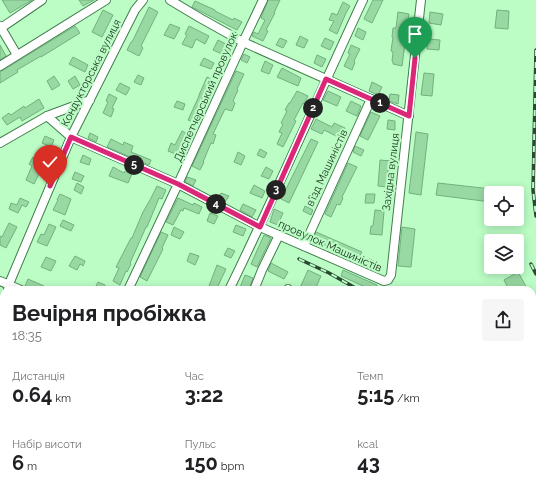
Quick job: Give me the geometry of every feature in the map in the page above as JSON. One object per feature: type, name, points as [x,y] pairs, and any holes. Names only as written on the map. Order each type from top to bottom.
[{"type":"street","points":[[16,55],[0,27],[42,0]]},
{"type":"street","points":[[0,66],[106,0]]},
{"type":"street","name":"Кондукторська вулиця","points":[[8,286],[71,137],[135,10],[143,0]]},
{"type":"street","points":[[170,0],[243,42],[409,116]]},
{"type":"street","name":"Диспетчерський провулок","points":[[130,286],[262,0]]},
{"type":"street","points":[[231,286],[260,227],[363,0]]},
{"type":"street","name":"Західна вулиця","points":[[391,275],[422,0]]},
{"type":"street","name":"в’їзд Машиністів","points":[[304,246],[370,99]]},
{"type":"street","points":[[0,143],[47,116],[90,100]]},
{"type":"street","name":"провулок Машиністів","points":[[47,116],[71,137],[178,184],[260,227],[384,281],[388,280],[391,275]]},
{"type":"street","points":[[256,286],[279,235]]},
{"type":"building","points":[[2,0],[32,0],[10,13]]},
{"type":"building","points":[[79,0],[94,0],[83,6]]},
{"type":"building","points":[[268,0],[280,0],[266,30],[268,31],[263,41],[252,36],[254,32],[258,34],[265,20],[261,18]]},
{"type":"building","points":[[373,0],[383,0],[372,23],[364,19]]},
{"type":"building","points":[[195,1],[233,20],[234,18],[242,22],[237,30],[192,7]]},
{"type":"building","points":[[343,2],[350,6],[337,34],[329,30],[334,21],[329,20],[332,13],[337,15]]},
{"type":"building","points":[[149,7],[158,12],[141,46],[143,48],[139,56],[127,50]]},
{"type":"building","points":[[103,10],[113,15],[102,37],[92,32]]},
{"type":"building","points":[[497,10],[509,11],[508,29],[495,28]]},
{"type":"building","points":[[398,12],[409,14],[402,66],[393,64],[393,52],[391,51],[393,28],[396,28]]},
{"type":"building","points":[[430,12],[443,14],[441,25],[429,23]]},
{"type":"building","points":[[170,24],[180,28],[174,39],[164,35]]},
{"type":"building","points":[[75,26],[80,33],[17,70],[18,72],[0,83],[0,72]]},
{"type":"building","points":[[189,26],[209,36],[205,44],[196,39],[192,48],[182,44],[187,35],[185,34]]},
{"type":"building","points":[[358,28],[366,32],[363,40],[355,36]]},
{"type":"building","points":[[300,36],[308,40],[304,48],[296,45]]},
{"type":"building","points":[[280,38],[287,41],[283,48],[276,45]]},
{"type":"building","points":[[325,38],[334,42],[330,50],[321,46]]},
{"type":"building","points":[[428,39],[440,40],[439,50],[427,49]]},
{"type":"building","points":[[218,40],[226,44],[222,54],[213,50]]},
{"type":"building","points":[[0,45],[6,56],[0,60]]},
{"type":"building","points":[[351,45],[360,49],[354,61],[352,70],[344,66],[350,54],[348,53]]},
{"type":"building","points":[[244,54],[250,57],[247,63],[241,60]]},
{"type":"building","points":[[317,55],[326,59],[322,67],[314,63]]},
{"type":"building","points":[[73,57],[88,65],[85,72],[69,64]]},
{"type":"building","points":[[204,58],[214,63],[211,69],[200,65]]},
{"type":"building","points":[[265,61],[273,65],[269,74],[261,71]]},
{"type":"building","points":[[282,68],[301,78],[298,86],[277,77]]},
{"type":"building","points":[[236,71],[244,74],[233,101],[235,103],[232,111],[225,109],[213,134],[216,135],[213,144],[211,143],[200,170],[192,166]]},
{"type":"building","points":[[424,73],[434,74],[432,96],[421,95]]},
{"type":"building","points":[[138,75],[144,78],[141,85],[134,82]]},
{"type":"building","points":[[54,76],[60,85],[52,90],[47,81]]},
{"type":"building","points":[[75,76],[80,85],[73,89],[68,81]]},
{"type":"building","points":[[207,77],[215,81],[195,123],[188,120]]},
{"type":"building","points":[[372,82],[382,87],[378,95],[369,91]]},
{"type":"building","points":[[120,83],[130,88],[126,95],[116,90]]},
{"type":"building","points":[[297,91],[308,96],[294,120],[296,121],[283,147],[277,144],[282,133],[279,132],[283,124],[281,123],[287,111],[285,110]]},
{"type":"building","points":[[328,91],[341,97],[337,106],[323,100]]},
{"type":"building","points":[[109,94],[117,98],[112,108],[114,109],[111,117],[103,113],[108,102],[106,101]]},
{"type":"building","points":[[390,94],[399,95],[398,104],[389,101]]},
{"type":"building","points":[[39,99],[44,108],[22,121],[20,117],[7,125],[2,118],[9,113],[11,115],[24,106],[25,108]]},
{"type":"building","points":[[177,101],[185,104],[183,110],[174,107]]},
{"type":"building","points":[[351,101],[361,106],[357,116],[346,111]]},
{"type":"building","points":[[371,112],[380,116],[368,140],[360,136]]},
{"type":"building","points":[[316,119],[332,127],[334,123],[345,128],[340,138],[324,130],[322,134],[311,129]]},
{"type":"building","points":[[388,120],[395,121],[395,130],[387,129]]},
{"type":"building","points":[[182,131],[190,135],[187,141],[185,140],[178,155],[168,151],[171,143],[175,145]]},
{"type":"building","points":[[416,132],[428,134],[421,195],[409,193]]},
{"type":"building","points":[[90,133],[98,137],[96,142],[88,138]]},
{"type":"building","points":[[45,136],[54,140],[51,147],[42,143]]},
{"type":"building","points":[[111,139],[123,145],[124,142],[133,146],[131,152],[151,160],[149,165],[107,147]]},
{"type":"building","points":[[311,139],[318,142],[289,203],[281,199]]},
{"type":"building","points":[[355,146],[364,150],[361,156],[353,152]]},
{"type":"building","points":[[260,149],[267,153],[264,158],[257,155]]},
{"type":"building","points":[[238,152],[245,156],[241,165],[234,162]]},
{"type":"building","points":[[83,155],[91,159],[89,165],[80,162]]},
{"type":"building","points":[[33,157],[48,165],[44,172],[41,170],[34,184],[26,180],[32,166],[29,164]]},
{"type":"building","points":[[380,160],[391,161],[390,170],[388,170],[387,187],[378,186]]},
{"type":"building","points":[[348,163],[357,167],[342,197],[343,198],[340,205],[337,204],[331,217],[325,214]]},
{"type":"building","points":[[113,167],[124,173],[125,171],[132,174],[128,183],[109,176]]},
{"type":"building","points":[[266,167],[273,171],[269,179],[261,176]]},
{"type":"building","points":[[75,172],[84,176],[81,182],[72,179]]},
{"type":"building","points":[[187,177],[196,180],[193,186],[185,182]]},
{"type":"building","points":[[77,183],[84,187],[81,194],[74,190]]},
{"type":"building","points":[[438,183],[484,188],[484,201],[436,195]]},
{"type":"building","points":[[254,185],[265,191],[262,198],[250,193]]},
{"type":"building","points":[[157,186],[166,190],[162,199],[159,198],[130,263],[131,264],[120,285],[113,281],[119,268],[116,267]]},
{"type":"building","points":[[221,193],[229,196],[225,202],[218,199]]},
{"type":"building","points":[[60,194],[71,199],[65,215],[53,210]]},
{"type":"building","points":[[366,194],[375,194],[374,203],[365,203]]},
{"type":"building","points":[[20,198],[29,202],[26,207],[22,205],[18,213],[9,209],[11,203],[17,205]]},
{"type":"building","points":[[178,198],[193,205],[194,203],[202,207],[199,214],[184,208],[183,211],[181,210],[173,225],[166,222]]},
{"type":"building","points":[[243,204],[256,210],[252,217],[240,210]]},
{"type":"building","points":[[305,206],[313,210],[311,215],[303,211]]},
{"type":"building","points":[[274,209],[283,213],[278,225],[270,222]]},
{"type":"building","points":[[375,210],[384,211],[382,235],[370,234],[371,226],[373,226]]},
{"type":"building","points":[[210,213],[218,216],[214,224],[207,221]]},
{"type":"building","points":[[63,220],[74,225],[71,231],[60,226]]},
{"type":"building","points":[[9,223],[17,227],[6,248],[0,245],[0,236],[2,237]]},
{"type":"building","points":[[49,224],[56,227],[47,246],[37,242],[41,234],[44,235]]},
{"type":"building","points":[[236,225],[246,229],[243,236],[233,232]]},
{"type":"building","points":[[174,227],[184,232],[180,239],[171,235]]},
{"type":"building","points":[[402,227],[415,229],[411,267],[398,266]]},
{"type":"building","points":[[161,232],[168,235],[162,248],[163,249],[147,281],[140,277]]},
{"type":"building","points":[[316,232],[362,252],[357,260],[336,252],[337,250],[312,241]]},
{"type":"building","points":[[264,235],[271,238],[257,267],[251,264]]},
{"type":"building","points":[[228,248],[235,251],[231,258],[224,255]]},
{"type":"building","points":[[190,253],[199,256],[195,265],[187,261]]},
{"type":"building","points":[[75,256],[85,261],[83,266],[80,264],[77,270],[69,266]]},
{"type":"building","points":[[46,257],[56,261],[51,271],[41,267]]},
{"type":"building","points":[[369,259],[378,263],[375,271],[367,267]]},
{"type":"building","points":[[271,263],[288,272],[284,279],[268,271]]},
{"type":"building","points":[[217,265],[226,269],[218,286],[209,286]]},
{"type":"building","points":[[308,270],[321,276],[317,286],[301,286]]},
{"type":"building","points":[[343,270],[377,285],[363,286],[341,276]]},
{"type":"building","points":[[514,274],[519,274],[526,286],[507,286],[504,280]]},
{"type":"building","points":[[245,275],[253,278],[250,286],[241,286]]},
{"type":"building","points":[[28,279],[44,286],[25,286]]},
{"type":"building","points":[[98,282],[105,285],[105,286],[96,286]]},
{"type":"railway","points":[[536,50],[533,190],[536,216]]},
{"type":"railway","points":[[299,259],[352,286]]},
{"type":"railway","points":[[531,264],[536,274]]},
{"type":"route","points":[[50,186],[71,137],[178,184],[260,227],[326,79],[409,116],[415,58]]}]
